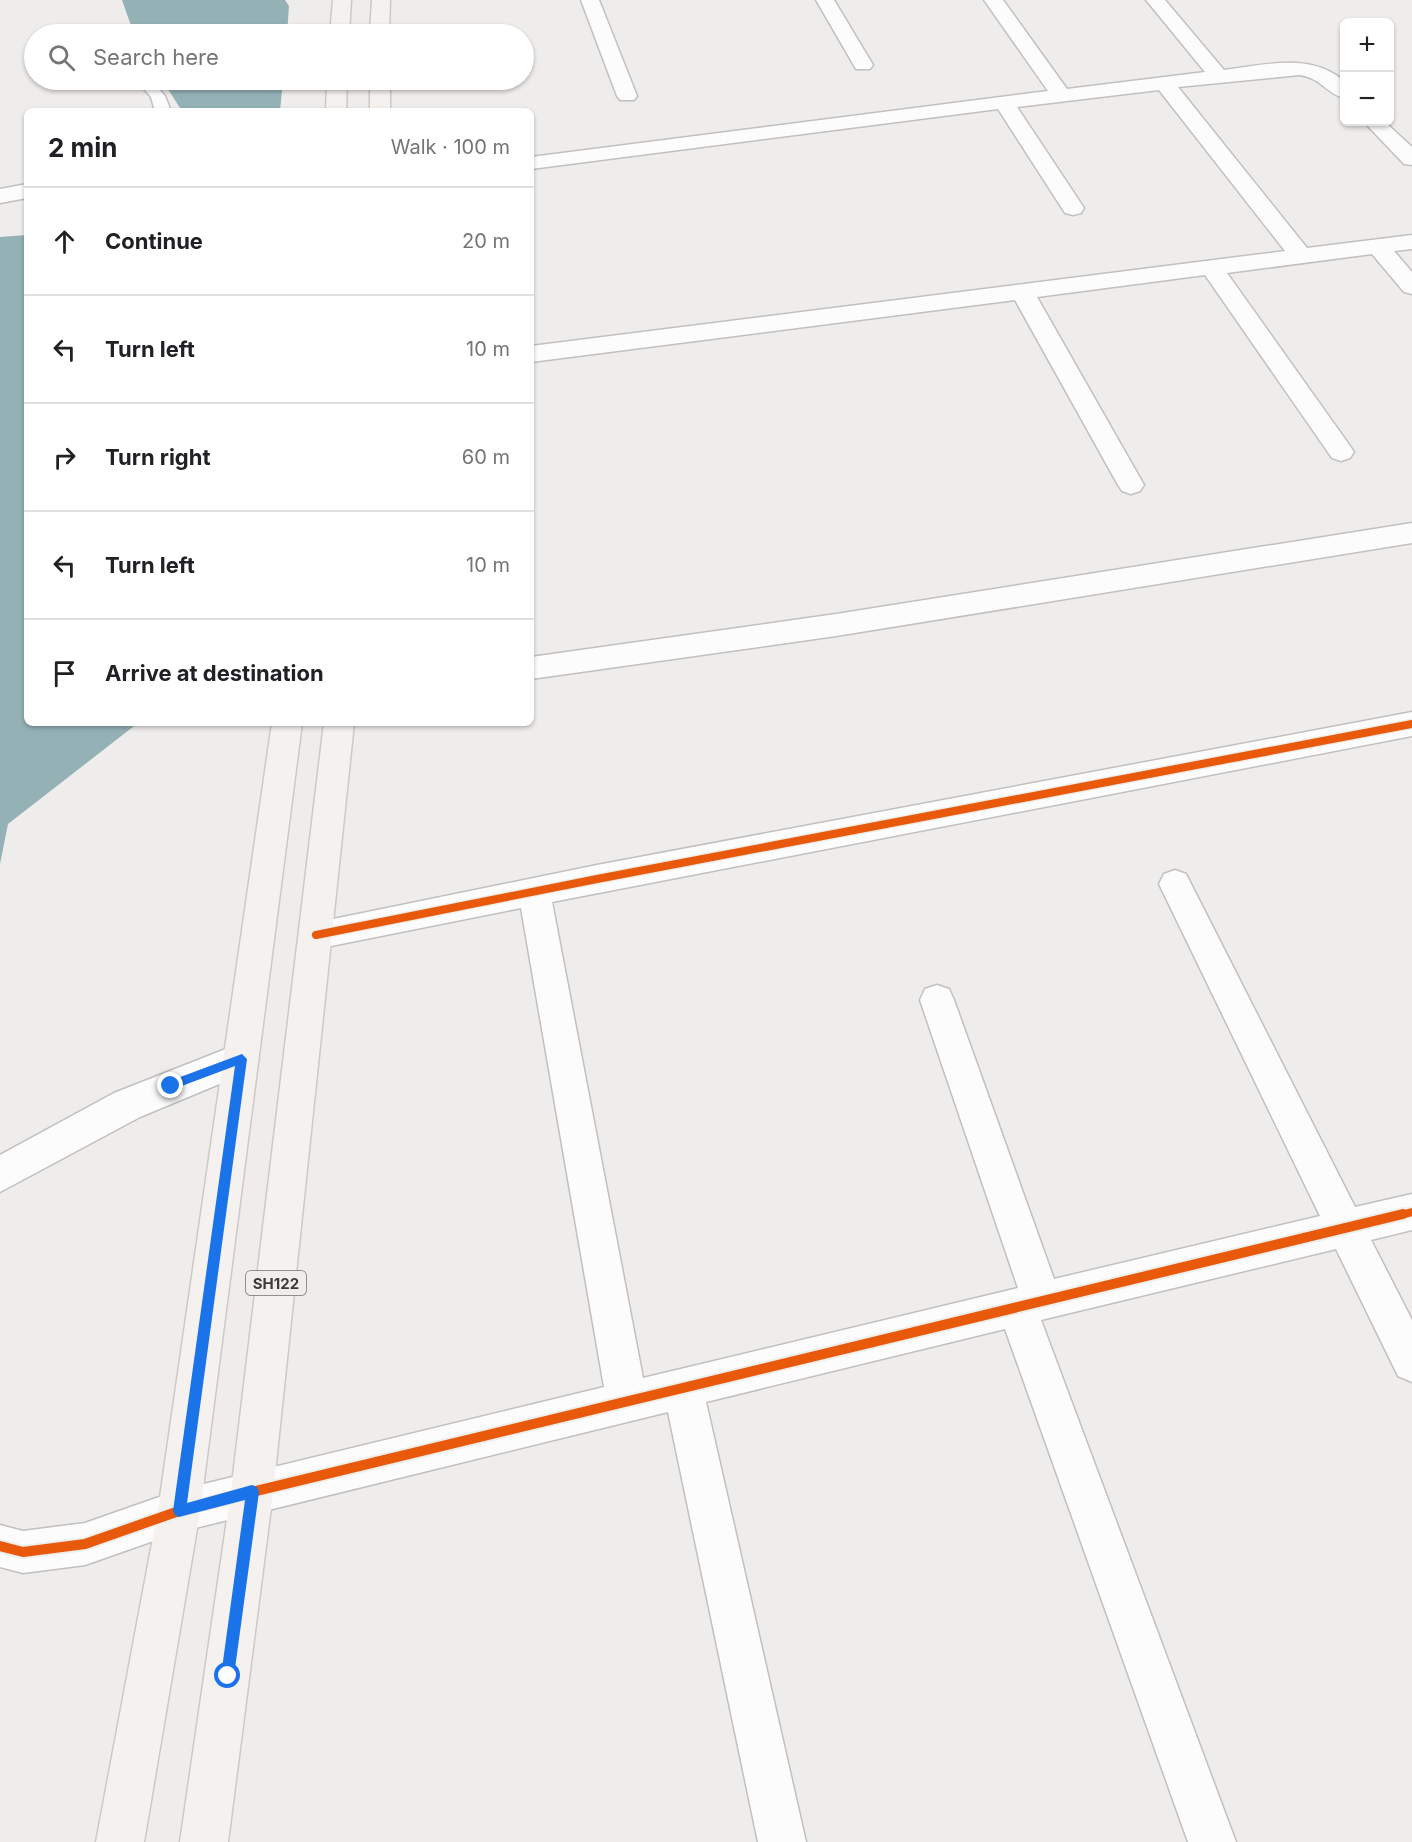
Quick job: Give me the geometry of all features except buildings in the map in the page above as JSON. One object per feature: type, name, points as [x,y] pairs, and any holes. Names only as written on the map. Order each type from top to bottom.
[{"type":"main road","points":[[341,24],[342,0]]},
{"type":"main road","points":[[380,24],[381,0]]},
{"type":"main road","points":[[336,108],[337,90]]},
{"type":"main road","points":[[380,90],[380,108]]},
{"type":"main road","points":[[120,1842],[179,1511],[287,726]]},
{"type":"main road","name":"SH122","points":[[204,1842],[252,1492],[339,726]]},
{"type":"street","points":[[590,0],[627,96]]},
{"type":"street","points":[[825,0],[863,65]]},
{"type":"street","points":[[993,0],[1061,95]]},
{"type":"street","points":[[1155,0],[1219,76]]},
{"type":"street","points":[[534,163],[1290,68],[1310,69],[1327,75],[1340,88]]},
{"type":"street","points":[[1164,83],[1301,256]]},
{"type":"street","points":[[1004,102],[1073,208]]},
{"type":"street","points":[[1378,126],[1412,159]]},
{"type":"street","points":[[0,196],[24,192]]},
{"type":"street","points":[[534,354],[1412,242]]},
{"type":"street","points":[[1378,246],[1412,287]]},
{"type":"street","points":[[1212,267],[1341,452]]},
{"type":"street","points":[[1022,292],[1131,485]]},
{"type":"street","points":[[534,668],[836,625],[1412,533]]},
{"type":"street","points":[[316,935],[1412,724]]},
{"type":"street","points":[[1175,884],[1412,1362]]},
{"type":"street","points":[[534,892],[627,1401]]},
{"type":"street","points":[[937,1000],[1029,1304],[1212,1842]]},
{"type":"street","points":[[0,1174],[127,1105],[242,1059]]},
{"type":"street","points":[[0,1546],[23,1552],[85,1544],[179,1511],[252,1492],[1412,1212]]},
{"type":"street","points":[[683,1388],[782,1842]]},
{"type":"lane","points":[[154,90],[162,108]]},
{"type":"water","points":[[122,0],[285,0],[289,6],[288,24],[130,24]]},
{"type":"water","points":[[168,90],[282,90],[280,108],[180,108]]},
{"type":"water","points":[[24,235],[24,726],[134,726],[8,824],[0,864],[0,237]]},
{"type":"cycle path","points":[[316,935],[597,879],[1412,724]]},
{"type":"cycle path","points":[[0,1546],[23,1552],[85,1544],[179,1511],[252,1492],[1412,1212]]},
{"type":"route","points":[[171,1086],[242,1059],[179,1511],[252,1492],[228,1676]]}]
